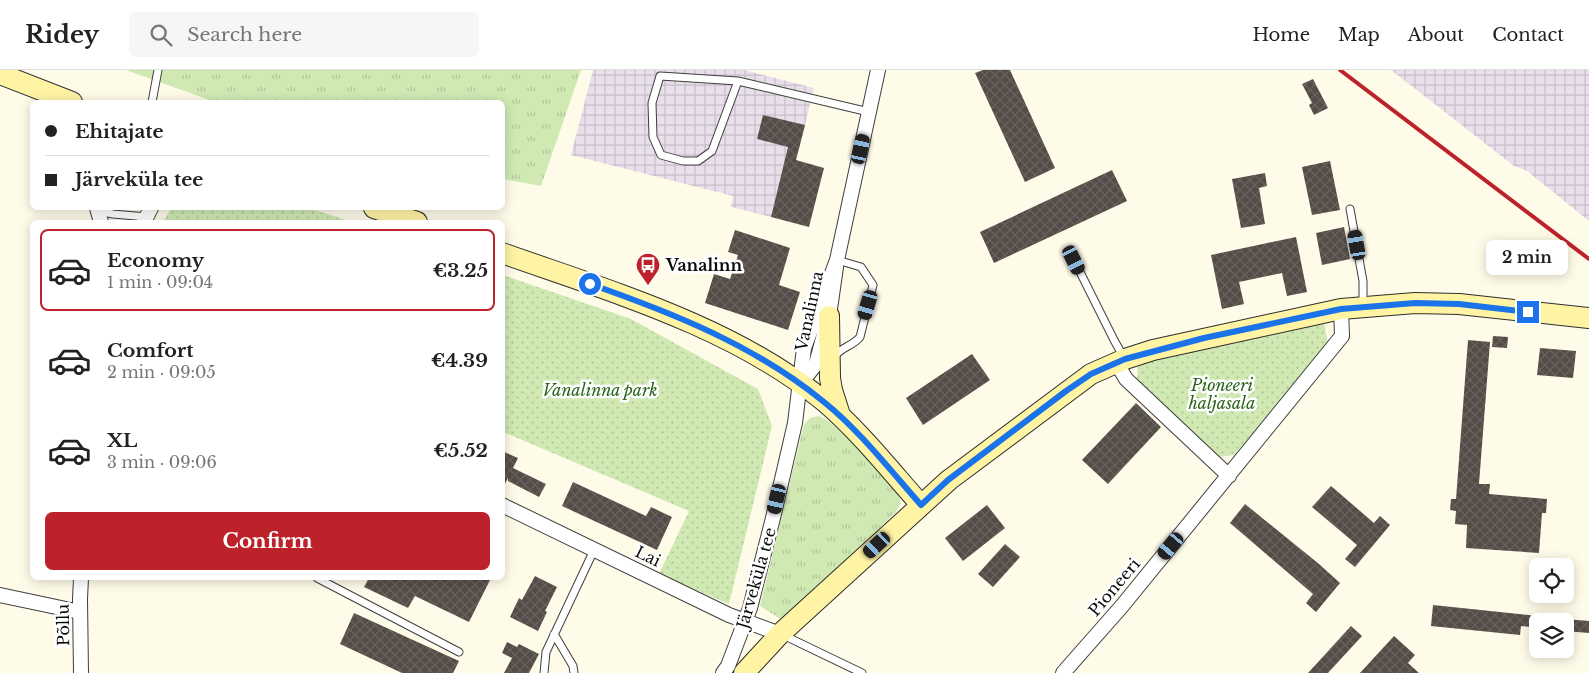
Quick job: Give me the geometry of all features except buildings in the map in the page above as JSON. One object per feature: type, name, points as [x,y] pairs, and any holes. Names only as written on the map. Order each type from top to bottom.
[{"type":"main road","points":[[0,74],[67,100]]},
{"type":"main road","points":[[380,210],[412,220]]},
{"type":"main road","points":[[505,254],[643,303],[689,322],[727,340],[800,383],[826,403],[860,436],[921,505]]},
{"type":"main road","name":"Järveküla tee","points":[[744,673],[780,634],[948,480],[1066,391],[1091,374],[1120,360],[1204,338],[1341,309],[1415,303],[1459,304],[1589,318]]},
{"type":"main road","points":[[829,316],[832,390],[840,417]]},
{"type":"street","name":"Vanalinna","points":[[800,383],[816,364],[829,316],[837,260],[878,70]]},
{"type":"street","name":"Vanalinna","points":[[800,383],[804,348],[837,260]]},
{"type":"street","name":"Pioneeri","points":[[1063,673],[1122,606],[1342,336],[1341,309]]},
{"type":"street","points":[[1120,360],[1126,379],[1229,476]]},
{"type":"street","name":"Järveküla tee","points":[[723,673],[728,666],[746,620],[795,423],[800,383]]},
{"type":"street","name":"Lai","points":[[505,506],[706,604],[780,634]]},
{"type":"street","name":"Põllu","points":[[81,580],[81,673]]},
{"type":"street","points":[[0,595],[80,612]]},
{"type":"lane","points":[[152,100],[158,70]]},
{"type":"lane","points":[[738,81],[712,151],[698,161],[683,161],[661,155],[653,137],[652,103],[660,76],[738,81],[870,112]]},
{"type":"lane","points":[[1350,209],[1363,281],[1364,307]]},
{"type":"lane","points":[[99,214],[147,216]]},
{"type":"lane","points":[[830,363],[840,350],[858,340],[873,285],[861,267],[837,260]]},
{"type":"lane","points":[[1074,260],[1114,340],[1120,360]]},
{"type":"lane","points":[[544,673],[546,652],[594,550]]},
{"type":"lane","points":[[321,580],[459,652]]},
{"type":"lane","points":[[554,634],[574,666],[574,673]]},
{"type":"lane","points":[[780,634],[862,673]]},
{"type":"shaded area","points":[[593,70],[744,70],[814,88],[799,150],[788,148],[771,217],[731,207],[733,196],[571,155]]},
{"type":"shaded area","points":[[1391,70],[1589,70],[1589,221],[1527,171],[1514,166]]},
{"type":"green space","points":[[126,70],[581,70],[541,186],[505,179],[505,100],[209,100]]},
{"type":"green space","points":[[170,210],[315,210],[346,220],[164,220]]},
{"type":"green space","name":"Vanalinna park","points":[[505,276],[631,319],[758,389],[772,426],[729,604],[659,574],[689,511],[505,433]]},
{"type":"green space","name":"Pioneeri haljasala","points":[[1324,322],[1328,344],[1234,455],[1218,457],[1137,381],[1138,362]]},
{"type":"green space","points":[[818,416],[837,428],[860,451],[899,496],[901,503],[896,512],[782,620],[760,606],[804,424],[810,418]]},
{"type":"railway","points":[[1340,70],[1589,259]]},
{"type":"place","name":"Vanalinn","points":[[648,286]]},
{"type":"route","points":[[590,284],[704,328],[800,383],[826,403],[860,436],[921,505],[948,480],[1091,374],[1116,362],[1153,350],[1341,309],[1415,303],[1459,304],[1528,312]]}]
